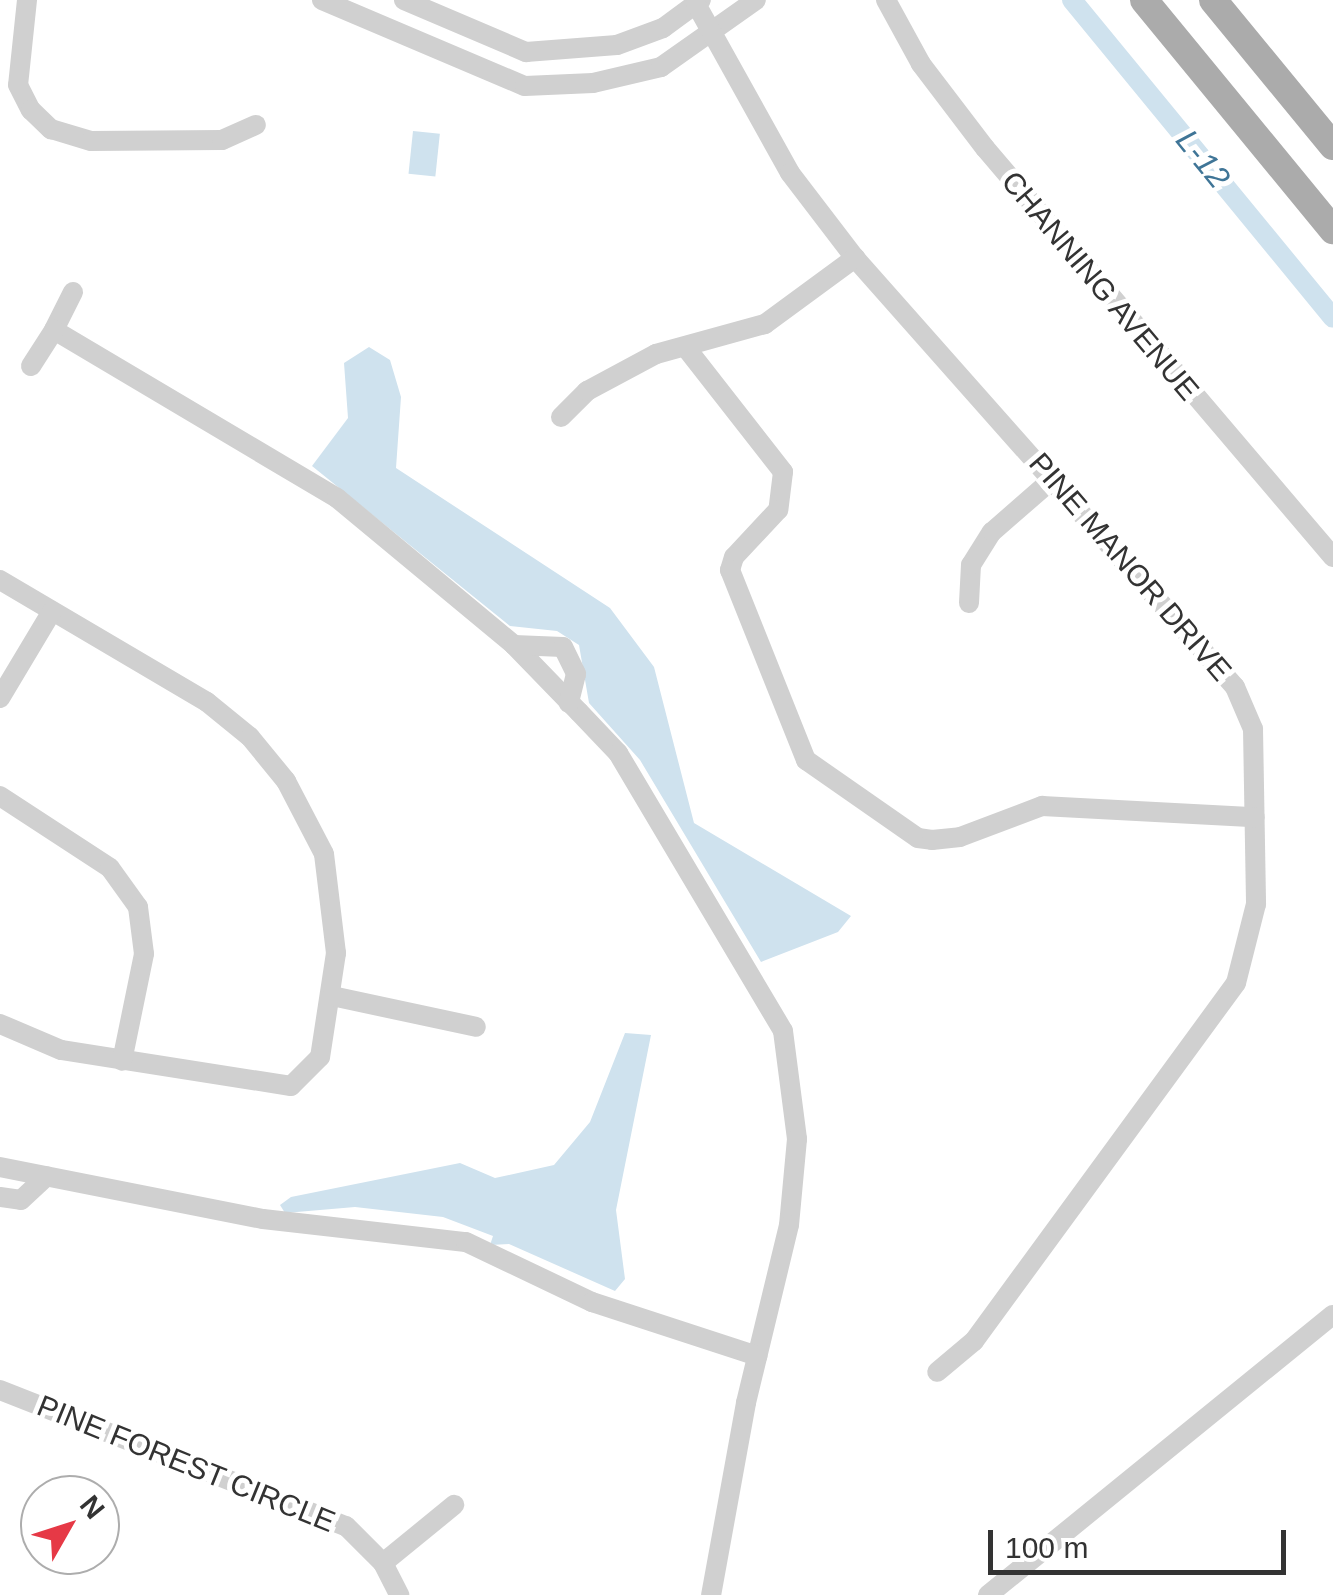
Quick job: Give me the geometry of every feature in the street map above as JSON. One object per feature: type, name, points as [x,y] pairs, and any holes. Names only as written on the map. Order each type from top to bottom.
[{"type":"main road","points":[[1144,0],[1333,230]]},
{"type":"main road","points":[[1213,0],[1333,146]]},
{"type":"street","points":[[27,0],[18,85],[31,110],[51,130],[91,142],[222,140],[256,125]]},
{"type":"street","points":[[322,0],[524,86],[593,83],[661,66],[713,34],[756,0]]},
{"type":"street","points":[[404,0],[526,52],[617,45],[664,28],[699,2]]},
{"type":"street","name":"CHANNING AVENUE","points":[[886,0],[921,64],[985,148],[1333,556]]},
{"type":"street","name":"PINE MANOR DRIVE","points":[[699,2],[790,173],[855,258],[1054,478],[1234,687],[1253,728],[1256,904],[1236,983],[974,1340],[937,1372]]},
{"type":"street","points":[[561,417],[587,391],[656,354],[688,349],[765,324],[855,258]]},
{"type":"street","points":[[31,366],[73,292]]},
{"type":"street","points":[[54,330],[336,498],[514,645],[618,753],[783,1031],[798,1139],[789,1225],[757,1356],[711,1595]]},
{"type":"street","points":[[688,349],[783,472],[778,510],[734,557],[730,570],[806,760],[918,838],[932,840],[960,836],[1042,806],[1255,817]]},
{"type":"street","points":[[969,603],[971,565],[992,532],[1054,478]]},
{"type":"street","points":[[0,580],[222,712],[286,781],[324,854],[336,954],[320,1057],[304,1079],[270,1088],[62,1050],[0,1024]]},
{"type":"street","points":[[0,698],[52,610]]},
{"type":"street","points":[[514,645],[563,647],[576,674],[569,702]]},
{"type":"street","points":[[0,796],[110,868],[138,907],[144,954],[122,1061]]},
{"type":"street","points":[[332,996],[476,1027]]},
{"type":"street","points":[[0,1167],[264,1220],[466,1242],[592,1302],[757,1356]]},
{"type":"street","points":[[0,1197],[21,1200],[48,1176]]},
{"type":"street","points":[[988,1595],[1333,1315]]},
{"type":"street","name":"PINE FOREST CIRCLE","points":[[0,1390],[318,1512],[358,1535],[383,1563],[399,1595]]},
{"type":"street","points":[[383,1563],[454,1505]]},
{"type":"water","points":[[413,131],[440,134],[435,177],[409,174]]},
{"type":"water","points":[[369,347],[390,360],[401,397],[396,468],[610,608],[654,667],[694,823],[851,916],[838,932],[761,962],[640,760],[589,703],[579,645],[557,631],[510,626],[312,466],[348,418],[344,363]]},
{"type":"water","points":[[625,1033],[651,1035],[616,1210],[625,1279],[615,1291],[509,1244],[490,1245],[493,1236],[443,1217],[355,1207],[285,1213],[280,1205],[291,1197],[460,1163],[495,1178],[554,1165],[590,1122]]},
{"type":"waterway","name":"L-12","points":[[1072,0],[1333,318]]}]
